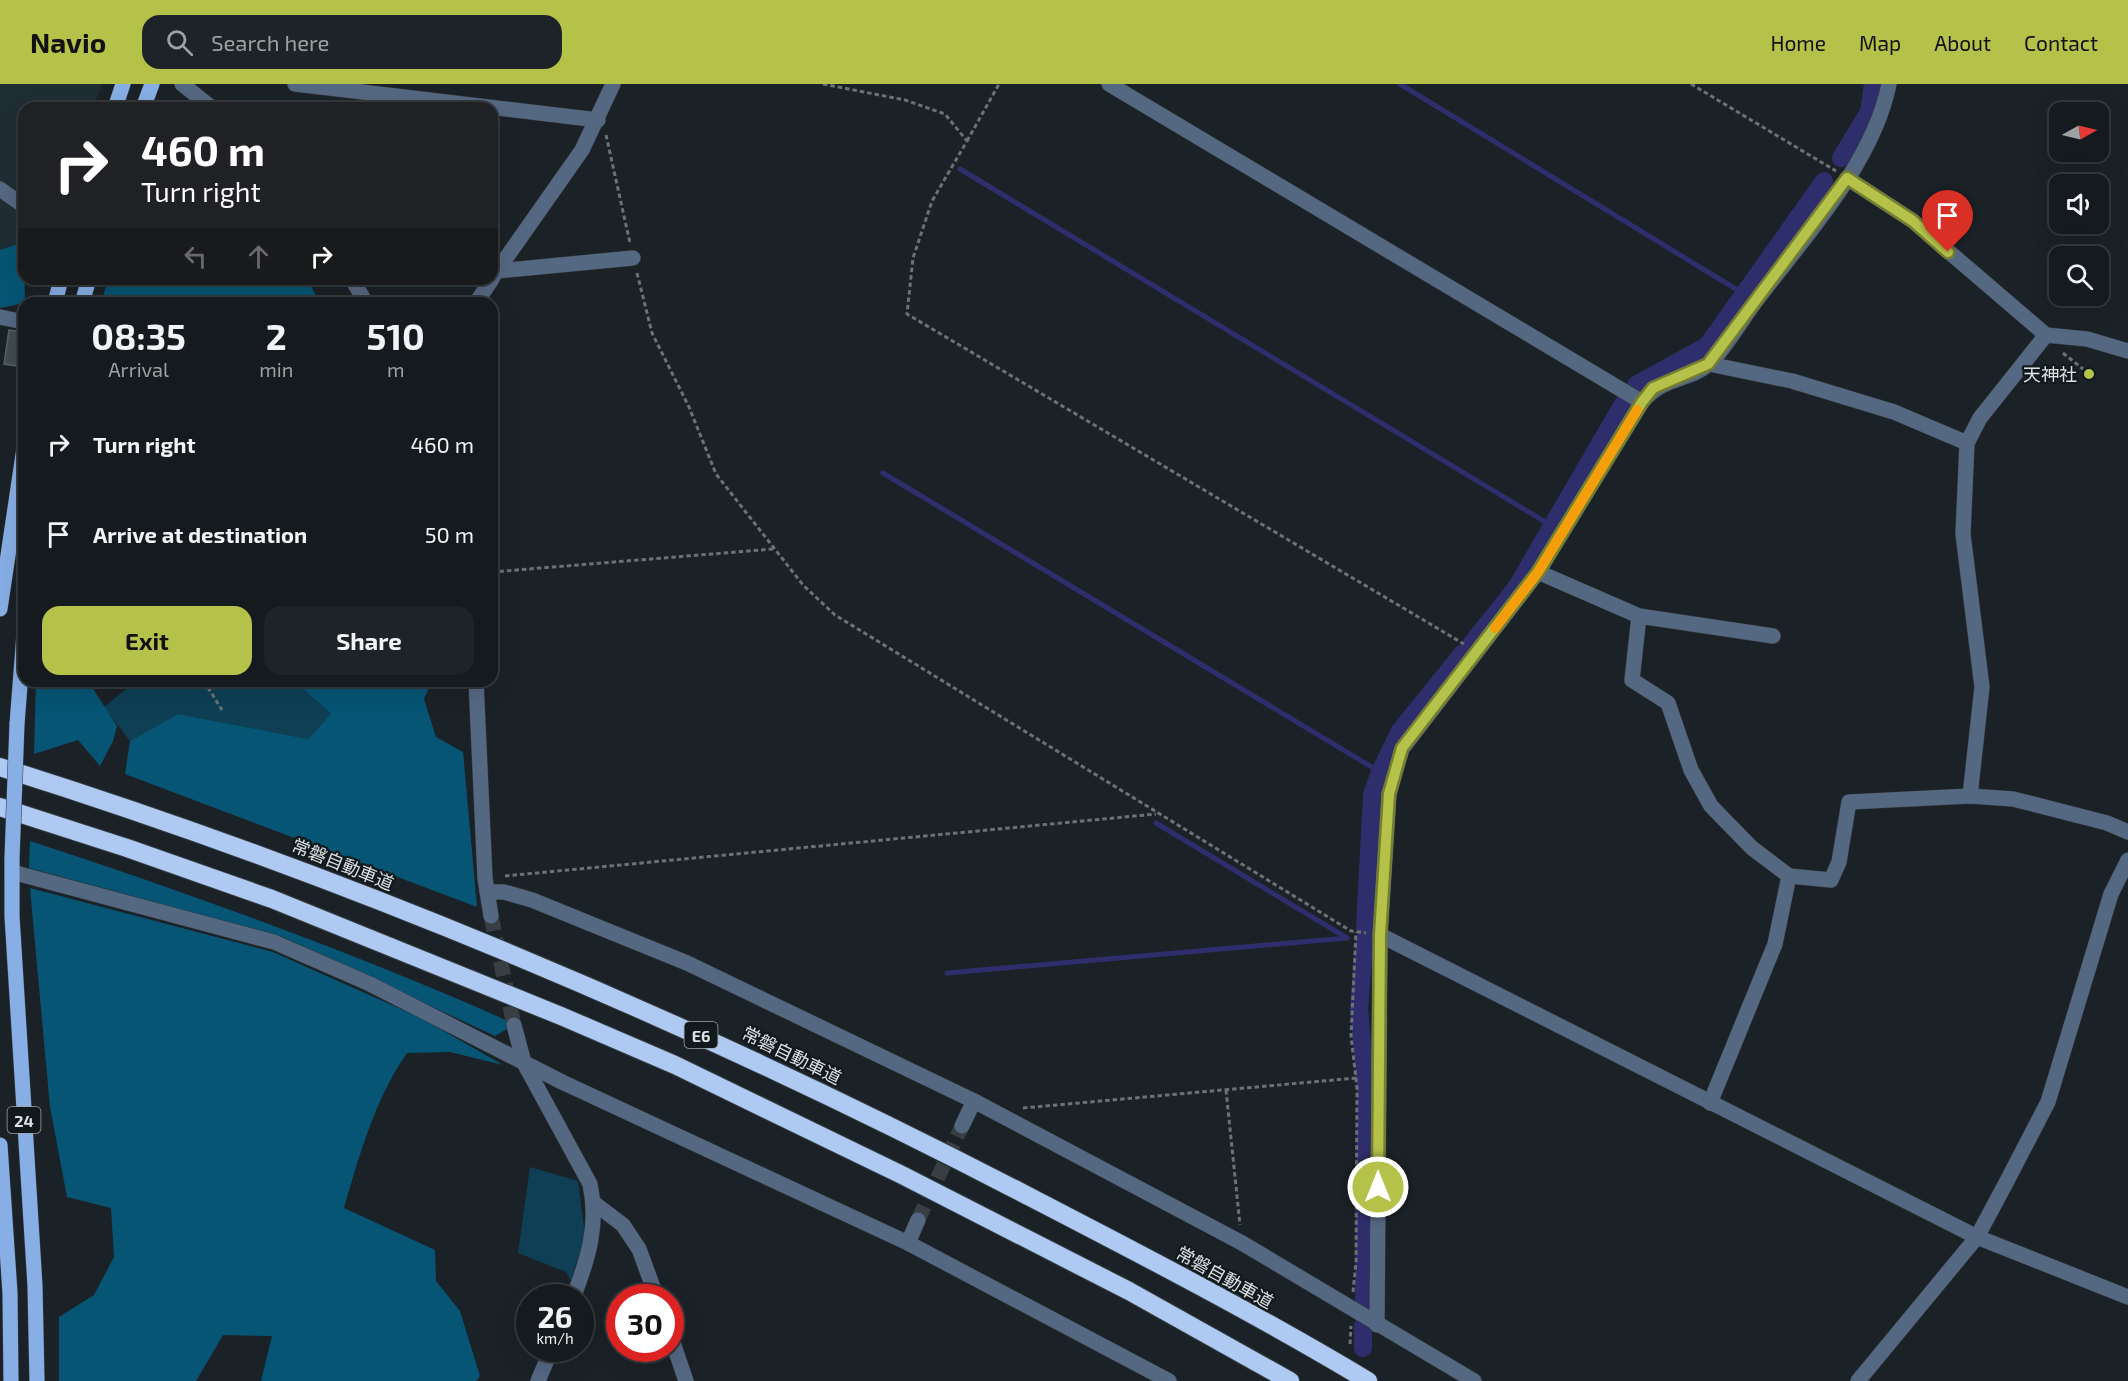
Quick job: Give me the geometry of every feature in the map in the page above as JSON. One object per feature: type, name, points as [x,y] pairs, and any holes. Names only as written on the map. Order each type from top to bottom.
[{"type":"highway","name":"常磐自動車道","points":[[0,767],[136,810],[283,862],[575,979],[689,1029],[970,1166],[1146,1257],[1368,1381]]},
{"type":"highway","name":"E6","points":[[0,807],[127,848],[272,899],[561,1016],[675,1065],[922,1185],[1129,1291],[1290,1381]]},
{"type":"main road","points":[[117,102],[123,84]]},
{"type":"main road","points":[[145,102],[152,84]]},
{"type":"main road","points":[[0,609],[18,488]]},
{"type":"main road","name":"24","points":[[20,687],[12,865],[14,962],[35,1286],[37,1381]]},
{"type":"main road","name":"24","points":[[0,1145],[10,1293],[11,1381]]},
{"type":"street","points":[[182,84],[205,102]]},
{"type":"street","points":[[295,84],[446,102]]},
{"type":"street","points":[[498,270],[582,150],[613,84]]},
{"type":"street","points":[[1109,84],[1642,402]]},
{"type":"street","points":[[1377,1325],[1380,935],[1389,794],[1402,748],[1538,572],[1642,402],[1653,388],[1708,364],[1847,178],[1875,132],[1884,110],[1889,84]]},
{"type":"street","points":[[498,108],[598,120]]},
{"type":"street","points":[[1847,178],[1913,221],[2046,334],[2086,339],[2128,351]]},
{"type":"street","points":[[0,189],[18,202]]},
{"type":"street","points":[[498,275],[633,258]]},
{"type":"street","points":[[0,317],[18,321]]},
{"type":"street","points":[[1970,796],[1982,687],[1963,534],[1967,443],[1980,418],[2046,334]]},
{"type":"street","points":[[1708,364],[1808,386],[1894,412],[1967,443]]},
{"type":"street","points":[[1538,572],[1639,616],[1773,636]]},
{"type":"street","points":[[1639,616],[1632,680],[1668,703],[1691,770],[1711,806],[1752,848],[1789,876],[1831,880],[1839,861],[1849,802],[1970,796],[2013,799],[2127,828]]},
{"type":"street","points":[[476,687],[486,885],[491,916]]},
{"type":"street","points":[[1858,1381],[1977,1237],[2048,1102],[2111,894],[2128,860]]},
{"type":"street","points":[[12,865],[274,942],[370,984],[524,1063],[908,1243],[1169,1381]]},
{"type":"street","points":[[1710,1103],[1775,944],[1789,876]]},
{"type":"street","points":[[486,885],[532,900],[687,963],[974,1101],[1242,1243],[1352,1311],[1474,1381]]},
{"type":"street","points":[[1380,935],[1977,1237],[2128,1298]]},
{"type":"street","points":[[514,1025],[524,1063],[582,1167],[594,1203],[594,1230],[589,1255],[578,1284]]},
{"type":"street","points":[[962,1126],[974,1101]]},
{"type":"street","points":[[594,1203],[623,1225],[639,1249],[652,1284]]},
{"type":"street","points":[[908,1243],[918,1220]]},
{"type":"street","points":[[538,1381],[546,1362]]},
{"type":"street","points":[[680,1362],[686,1381]]},
{"type":"path","points":[[823,84],[905,100],[945,114],[967,141]]},
{"type":"path","points":[[999,84],[932,201],[913,258],[907,314],[1477,651]]},
{"type":"path","points":[[1690,84],[1847,178]]},
{"type":"path","points":[[598,120],[606,135],[652,333],[689,407],[716,474],[803,585],[835,615],[1158,814],[1351,931],[1380,935]]},
{"type":"path","points":[[498,572],[773,549]]},
{"type":"path","points":[[208,687],[222,710]]},
{"type":"path","points":[[486,885],[1158,814]]},
{"type":"path","points":[[1352,1311],[1356,1262],[1356,1078],[1351,1036],[1356,932]]},
{"type":"path","points":[[991,1111],[1356,1078]]},
{"type":"path","points":[[1226,1090],[1242,1243]]},
{"type":"shaded area","points":[[0,84],[102,84],[95,102],[18,102],[18,244],[0,250]]},
{"type":"shaded area","points":[[18,244],[18,285],[25,285],[25,297],[18,297],[18,304],[0,308],[0,250]]},
{"type":"shaded area","points":[[106,285],[310,285],[317,297],[103,297]]},
{"type":"shaded area","points":[[36,687],[92,687],[117,726],[113,741],[100,766],[78,740],[34,754]]},
{"type":"shaded area","points":[[129,687],[301,687],[331,714],[308,739],[178,714],[130,741],[104,707]]},
{"type":"shaded area","points":[[301,687],[429,687],[424,699],[436,737],[463,752],[477,907],[125,774],[130,741],[178,714],[308,739],[331,714]]},
{"type":"shaded area","points":[[30,841],[211,903],[390,971],[508,1021],[507,1029],[495,1036],[283,937],[29,868]]},
{"type":"shaded area","points":[[30,888],[273,952],[423,1019],[503,1065],[450,1052],[407,1053],[377,1108],[344,1208],[435,1250],[436,1281],[460,1311],[480,1376],[476,1381],[261,1381],[272,1336],[223,1335],[196,1381],[59,1381],[59,1317],[94,1295],[114,1257],[111,1208],[67,1197],[50,1107]]},
{"type":"shaded area","points":[[530,1167],[578,1181],[585,1236],[571,1281],[566,1272],[518,1253]]},
{"type":"building","points":[[9,330],[18,331],[17,366],[4,364]]},
{"type":"waterway","points":[[1400,84],[1744,294]]},
{"type":"waterway","points":[[1841,158],[1869,112],[1873,84]]},
{"type":"waterway","points":[[960,169],[1552,526]]},
{"type":"waterway","points":[[1636,385],[1707,346],[1824,181]]},
{"type":"waterway","points":[[1472,643],[1516,588],[1623,404]]},
{"type":"waterway","points":[[883,473],[1380,772]]},
{"type":"waterway","points":[[1365,928],[1372,795],[1380,772],[1400,731],[1463,653]]},
{"type":"waterway","points":[[1156,823],[1347,938]]},
{"type":"waterway","points":[[947,973],[1347,938]]},
{"type":"waterway","points":[[1364,1304],[1366,1090],[1359,1008],[1365,938]]},
{"type":"waterway","points":[[1363,1326],[1363,1348]]},
{"type":"tunnel","points":[[491,916],[514,1025]]},
{"type":"tunnel","points":[[918,1220],[962,1126]]},
{"type":"slow traffic","points":[[1495,628],[1538,572],[1637,410]]},
{"type":"place","name":"天神社","points":[[2089,374]]},
{"type":"route","points":[[1378,1187],[1380,935],[1389,794],[1402,748],[1538,572],[1642,402],[1653,388],[1708,364],[1847,178],[1913,221],[1948,252]]}]
